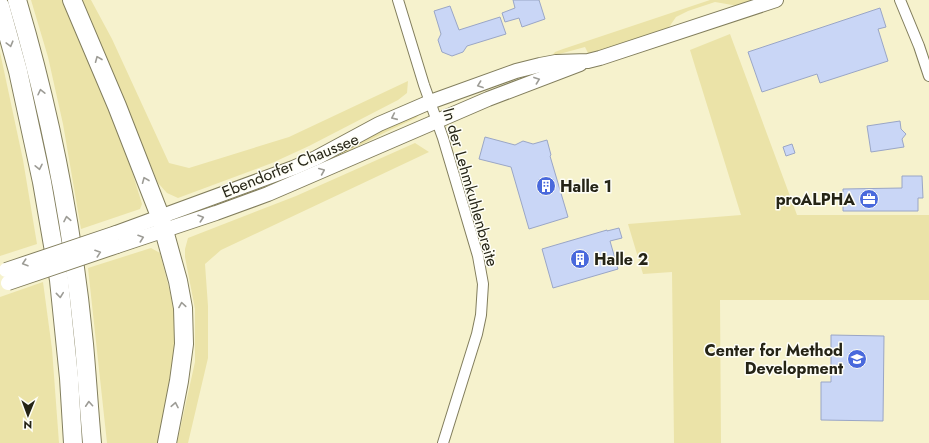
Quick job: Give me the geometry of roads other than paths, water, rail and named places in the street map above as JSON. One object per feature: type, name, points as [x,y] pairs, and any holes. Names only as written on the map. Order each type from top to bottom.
[{"type":"highway","points":[[17,0],[36,67],[49,124],[69,231],[84,344],[92,443]]},
{"type":"highway","points":[[72,0],[118,106],[162,223],[183,308],[184,330],[181,369],[167,443]]},
{"type":"highway","points":[[0,6],[18,71],[42,182],[59,280],[69,378],[72,443]]},
{"type":"highway","points":[[64,443],[62,402],[69,378]]},
{"type":"main road","name":"Ebendorfer Chaussee","points":[[162,223],[216,213],[274,192],[437,121],[539,79],[560,73],[588,61],[611,55],[776,0]]},
{"type":"main road","name":"Ebendorfer Chaussee","points":[[4,278],[162,223],[256,182],[316,158],[379,124],[430,102],[516,71],[556,62],[588,61]]},
{"type":"street","name":"In der Lehmkuhlenbreite","points":[[398,0],[474,239],[483,284],[481,315],[477,334],[443,443]]},
{"type":"street","points":[[900,0],[919,46],[929,76]]},
{"type":"place","name":"Halle 1","points":[[546,186]]},
{"type":"place","name":"proALPHA","points":[[869,199]]},
{"type":"place","name":"Halle 2","points":[[580,259]]},
{"type":"place","name":"Center for Method Development","points":[[857,359]]}]
